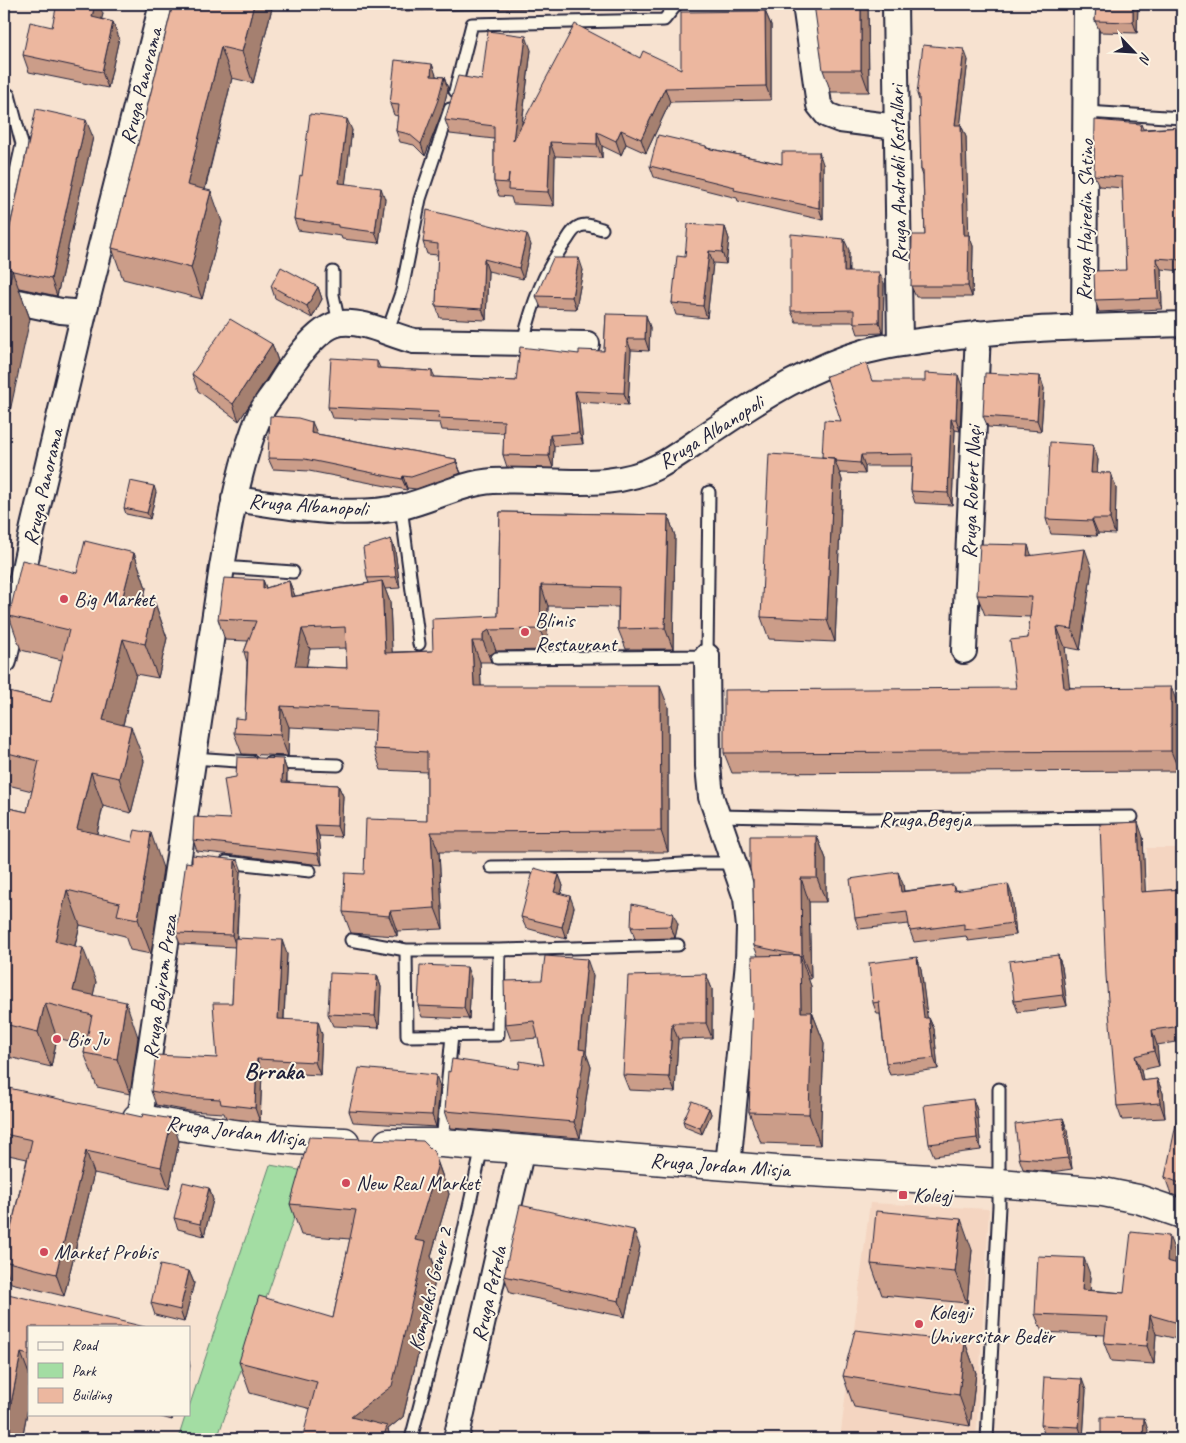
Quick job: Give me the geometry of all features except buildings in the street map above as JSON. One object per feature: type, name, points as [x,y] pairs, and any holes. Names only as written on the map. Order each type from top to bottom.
[{"type":"street","name":"Rruga Panorama","points":[[5,647],[84,313],[162,4]]},
{"type":"street","points":[[805,4],[819,105],[827,115],[840,120],[897,126]]},
{"type":"street","name":"Rruga Androkli Kostallari","points":[[895,4],[900,344]]},
{"type":"street","name":"Rruga Hajredin Shtino","points":[[1084,327],[1086,4]]},
{"type":"street","points":[[4,298],[60,311],[84,313]]},
{"type":"street","points":[[339,323],[355,323],[401,338],[422,342],[587,344]]},
{"type":"street","name":"Rruga Bajram Preza","points":[[128,1116],[184,857],[193,758],[234,499],[250,442],[262,410],[309,344],[325,330],[339,323]]},
{"type":"street","name":"Rruga Albanopoli","points":[[234,499],[329,511],[364,511],[401,507],[492,481],[600,481],[630,476],[658,467],[743,411],[820,369],[836,361],[868,351],[900,344],[978,333],[1182,324]]},
{"type":"street","name":"Rruga Robert Naçi","points":[[964,651],[978,333]]},
{"type":"street","points":[[707,656],[708,766],[711,797],[746,898],[749,927],[748,962],[728,1166]]},
{"type":"street","name":"Rruga Jordan Misja","points":[[128,1116],[223,1133],[278,1140],[442,1144],[522,1149],[728,1166],[999,1183],[1103,1192],[1138,1200],[1182,1214]]},
{"type":"street","name":"Rruga Petrela","points":[[456,1439],[522,1149]]},
{"type":"lane","points":[[387,333],[402,290],[420,199],[449,114],[472,24],[664,20],[677,4]]},
{"type":"lane","points":[[4,226],[22,144],[9,95]]},
{"type":"lane","name":"Rruga Hajredin Shtino","points":[[1086,112],[1182,118]]},
{"type":"lane","points":[[523,342],[542,282],[557,253],[577,227],[586,224],[602,229]]},
{"type":"lane","points":[[333,272],[333,295],[339,323]]},
{"type":"lane","points":[[497,658],[707,656],[709,492]]},
{"type":"lane","points":[[401,507],[419,644]]},
{"type":"lane","points":[[222,568],[293,572]]},
{"type":"lane","points":[[193,758],[338,765]]},
{"type":"lane","name":"Rruga Begeja","points":[[717,816],[869,820],[1132,817]]},
{"type":"lane","points":[[217,861],[310,871]]},
{"type":"lane","points":[[491,867],[650,866],[734,863]]},
{"type":"lane","points":[[351,940],[406,950],[499,950],[678,945]]},
{"type":"lane","points":[[406,950],[407,1036],[498,1035],[499,950]]},
{"type":"lane","points":[[442,1144],[452,1035]]},
{"type":"lane","points":[[987,1439],[999,1183],[999,1089]]},
{"type":"lane","name":"Kompleksi Gener 2","points":[[411,1439],[457,1262],[482,1147]]},
{"type":"shaded area","points":[[1147,848],[1182,848],[1182,964],[1148,906]]},
{"type":"shaded area","name":"Kolegji Universitar Bedër","points":[[870,1203],[989,1209],[976,1439],[840,1439]]},
{"type":"green space","points":[[270,1165],[310,1172],[217,1439],[178,1439],[185,1416],[190,1416],[190,1404]]},
{"type":"place","name":"Big Market","points":[[64,599]]},
{"type":"place","name":"Blinis Restaurant","points":[[525,632]]},
{"type":"place","name":"Bio Ju","points":[[57,1039]]},
{"type":"place","name":"New Real Market","points":[[346,1183]]},
{"type":"place","name":"Kolegj","points":[[903,1195]]},
{"type":"place","name":"Market Probis","points":[[44,1252]]},
{"type":"place","name":"Kolegji Universitar Bedër","points":[[919,1324]]},
{"type":"district","name":"Brraka","points":[[274,1071]]}]
